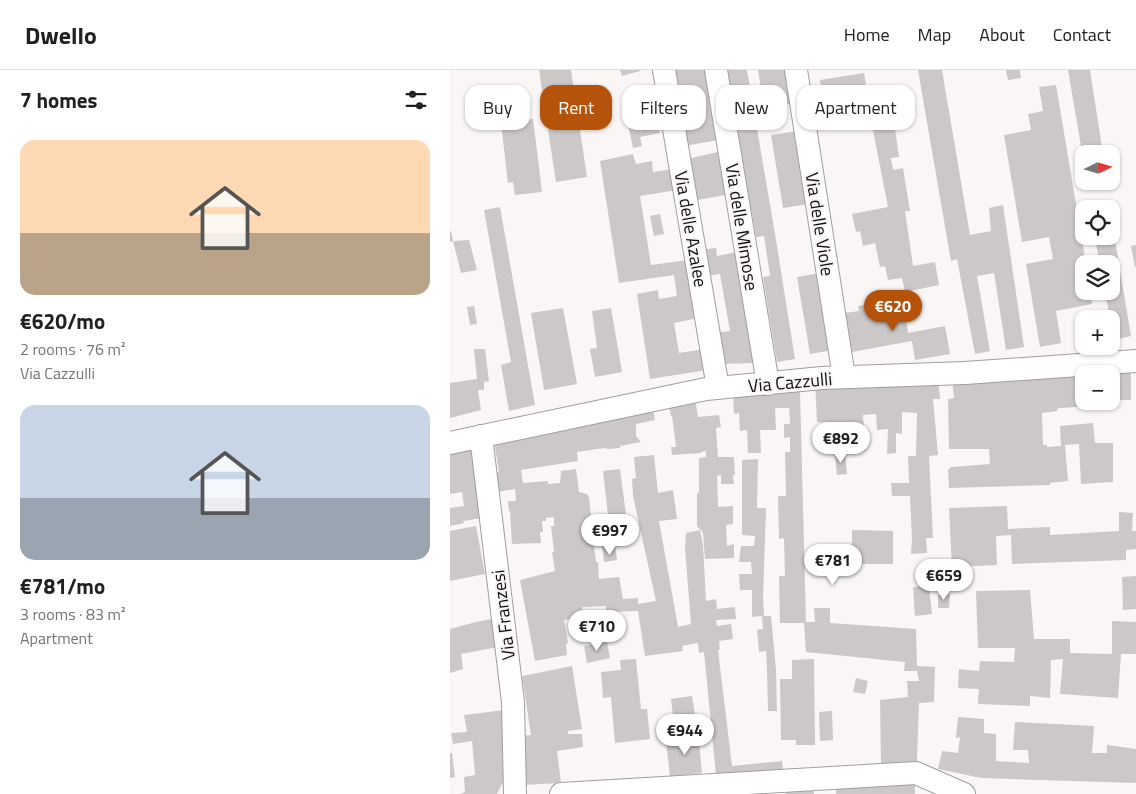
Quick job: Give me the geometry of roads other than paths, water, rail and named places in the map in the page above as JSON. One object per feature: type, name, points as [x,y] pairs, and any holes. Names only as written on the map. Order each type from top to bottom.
[{"type":"street","name":"Via delle Azalee","points":[[664,70],[718,388]]},
{"type":"street","name":"Via delle Mimose","points":[[716,70],[768,384]]},
{"type":"street","name":"Via delle Viole","points":[[796,70],[844,377]]},
{"type":"street","name":"Via Cazzulli","points":[[450,443],[706,389],[844,377],[965,373],[1136,361]]},
{"type":"street","name":"Via Franzesi","points":[[481,436],[513,702],[515,794]]},
{"type":"street","points":[[561,794],[916,772],[964,794]]}]
